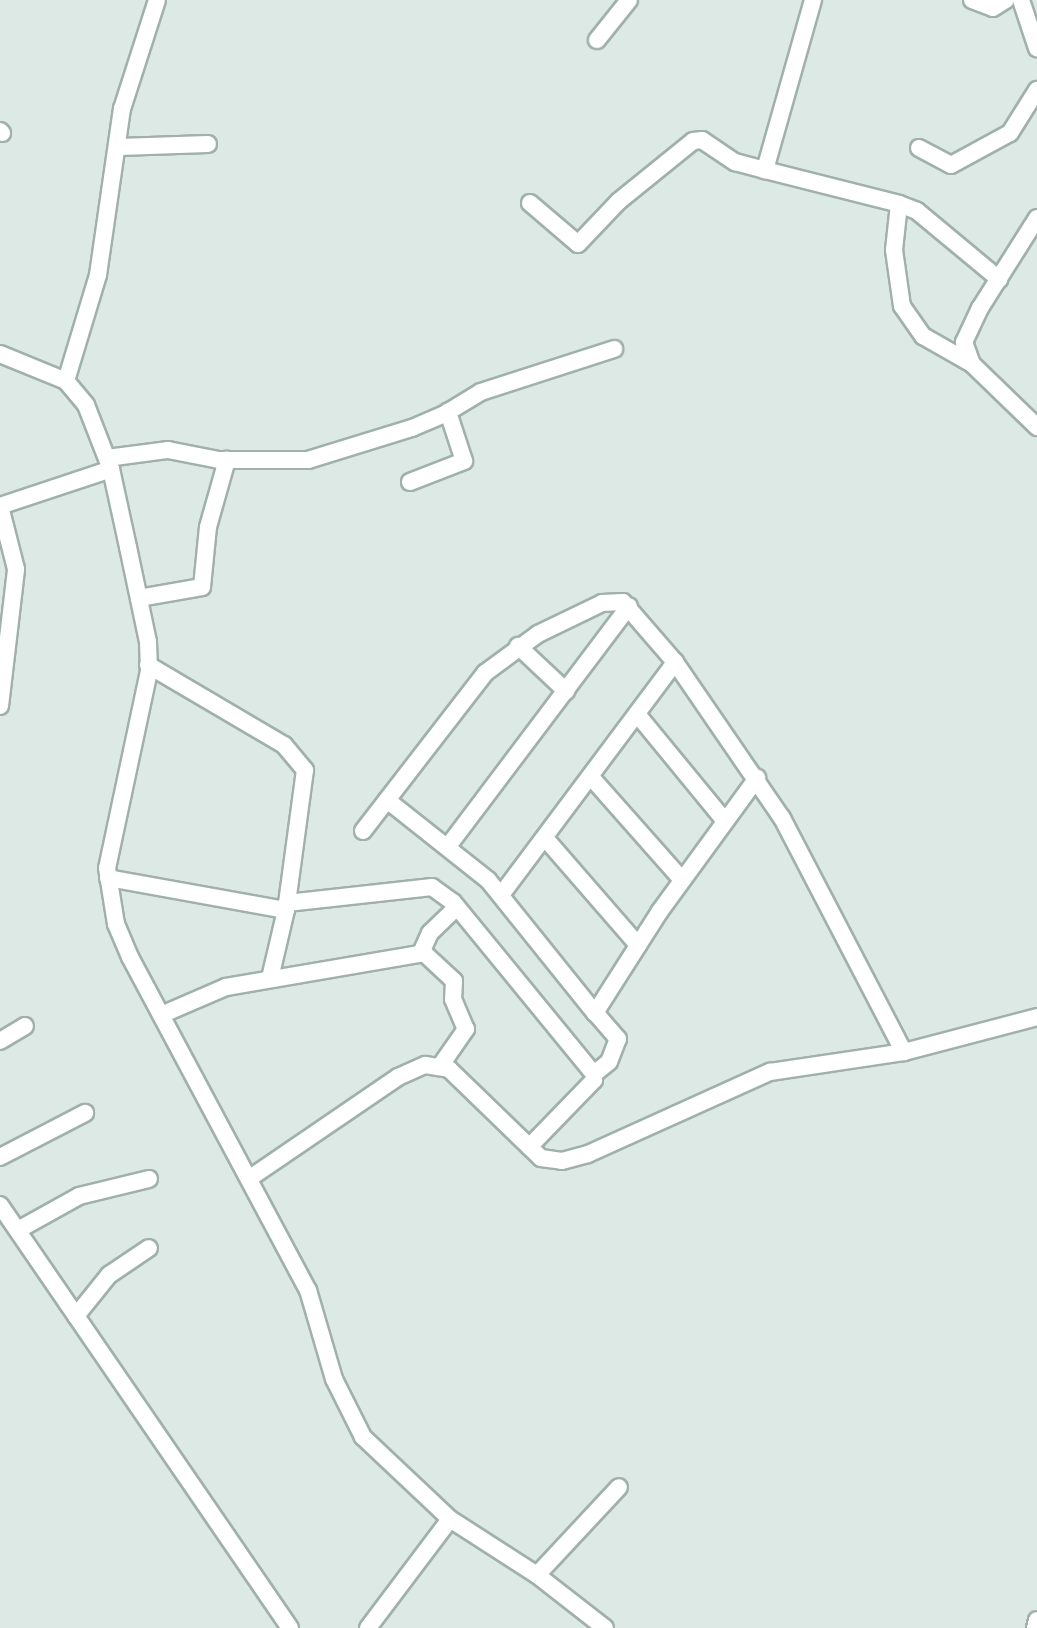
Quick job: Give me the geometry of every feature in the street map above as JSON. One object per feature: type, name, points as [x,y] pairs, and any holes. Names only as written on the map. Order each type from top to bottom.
[{"type":"street","points":[[66,381],[98,275],[128,85],[157,0]]},
{"type":"street","points":[[597,40],[629,0]]},
{"type":"street","points":[[765,170],[813,0]]},
{"type":"street","points":[[972,0],[993,8],[1006,0]]},
{"type":"street","points":[[1021,0],[1037,48]]},
{"type":"street","points":[[919,148],[947,166],[961,160],[1010,134],[1037,90]]},
{"type":"street","points":[[530,203],[578,244],[620,201],[693,141],[702,140],[735,162],[899,204],[917,212],[999,279]]},
{"type":"street","points":[[119,147],[208,144]]},
{"type":"street","points":[[899,204],[894,250],[902,306],[923,336],[972,364],[1037,427]]},
{"type":"street","points":[[972,364],[964,342],[969,325],[1037,218]]},
{"type":"street","points":[[0,706],[16,569],[0,506],[109,464],[168,450],[227,460],[308,460],[376,440],[447,412],[481,392],[614,349]]},
{"type":"street","points":[[0,354],[66,381],[86,405],[109,464],[139,598],[148,665],[144,704],[119,797],[108,878],[116,924],[315,1307],[346,1409],[375,1452],[450,1519],[537,1575],[605,1628]]},
{"type":"street","points":[[410,481],[464,461],[447,412]]},
{"type":"street","points":[[139,598],[202,587],[208,527],[227,460]]},
{"type":"street","points":[[363,831],[485,673],[518,646],[612,599],[629,606],[675,662],[757,778],[782,818],[904,1052]]},
{"type":"street","points":[[449,845],[629,606]]},
{"type":"street","points":[[518,646],[566,691]]},
{"type":"street","points":[[501,895],[675,662]]},
{"type":"street","points":[[148,665],[284,745],[302,763],[305,788],[271,978]]},
{"type":"street","points":[[637,714],[724,820]]},
{"type":"street","points":[[591,776],[682,880]]},
{"type":"street","points":[[595,1013],[682,880],[757,778]]},
{"type":"street","points":[[387,800],[449,845],[501,895],[618,1040],[609,1062],[594,1074]]},
{"type":"street","points":[[545,838],[638,945]]},
{"type":"street","points":[[108,878],[286,906],[432,887],[457,906],[594,1074],[594,1080],[529,1147]]},
{"type":"street","points":[[421,953],[430,933],[457,906]]},
{"type":"street","points":[[161,1015],[226,987],[421,953],[436,959],[454,981],[453,999],[466,1029],[440,1065]]},
{"type":"street","points":[[250,1178],[398,1077],[425,1065],[440,1065],[529,1147],[551,1162],[572,1159],[770,1072],[904,1052],[1037,1017]]},
{"type":"street","points":[[0,1041],[25,1026]]},
{"type":"street","points":[[0,1157],[85,1113]]},
{"type":"street","points":[[19,1230],[79,1196],[149,1179]]},
{"type":"street","points":[[0,1205],[290,1628]]},
{"type":"street","points":[[76,1316],[109,1276],[149,1248]]},
{"type":"street","points":[[537,1575],[619,1487]]},
{"type":"street","points":[[368,1628],[450,1519]]},
{"type":"street","points":[[1035,1628],[1037,1620]]}]
